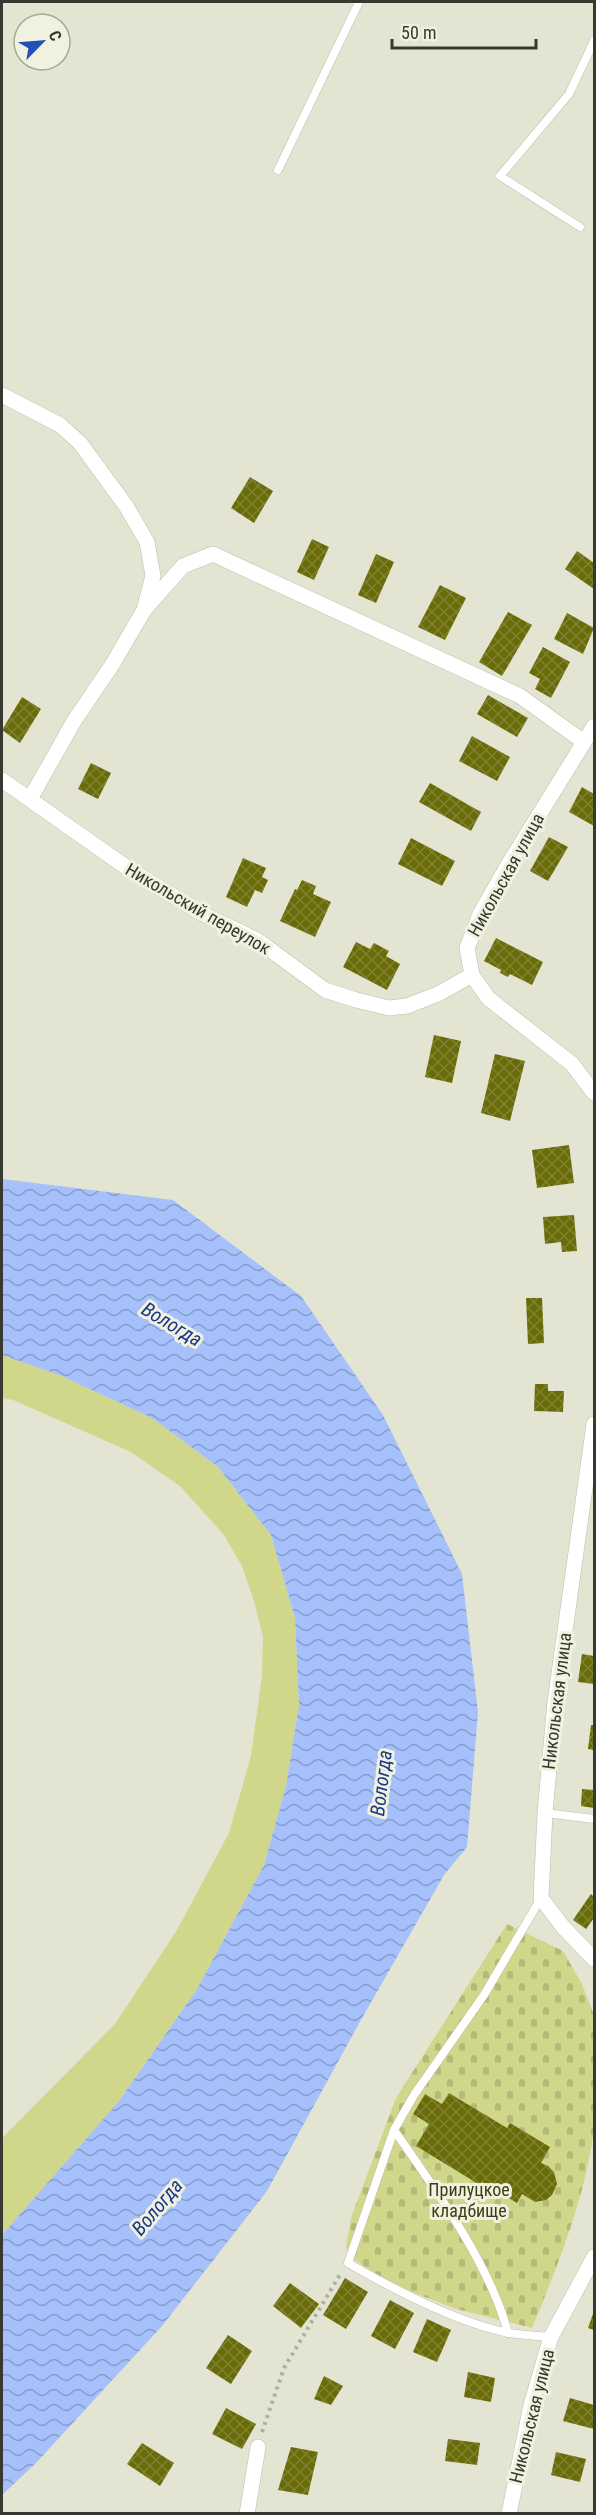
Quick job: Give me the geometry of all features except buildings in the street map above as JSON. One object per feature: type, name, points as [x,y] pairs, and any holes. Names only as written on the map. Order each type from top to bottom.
[{"type":"street","points":[[2,395],[60,425],[80,443],[126,506],[147,542],[153,576],[144,610]]},
{"type":"street","points":[[30,799],[74,721],[112,665],[144,610],[183,566],[213,554],[520,696],[584,742]]},
{"type":"street","name":"Никольская улица","points":[[594,726],[508,865],[480,914],[467,948],[472,975],[488,998],[572,1064],[594,1093]]},
{"type":"street","name":"Никольский переулок","points":[[2,780],[126,867],[199,912],[257,940],[325,990],[389,1008],[407,1006],[438,994],[472,975]]},
{"type":"street","name":"Никольская улица","points":[[542,1898],[545,1813],[555,1702],[594,1424]]},
{"type":"street","points":[[542,1898],[563,1927],[594,1959]]},
{"type":"street","name":"Никольская улица","points":[[510,2514],[531,2404],[551,2337],[594,2257]]},
{"type":"street","points":[[247,2514],[258,2447]]},
{"type":"lane","points":[[278,170],[359,2]]},
{"type":"lane","points":[[580,227],[500,176],[569,94],[594,41]]},
{"type":"lane","points":[[545,1813],[594,1820]]},
{"type":"lane","points":[[542,1898],[484,1995],[414,2095],[394,2130],[348,2263],[395,2290],[464,2319],[508,2333],[551,2337]]},
{"type":"lane","points":[[394,2130],[443,2201],[489,2281],[508,2333]]},
{"type":"path","points":[[258,2447],[265,2419],[284,2368],[348,2263]]},
{"type":"green space","points":[[2,1355],[62,1376],[152,1418],[218,1467],[271,1535],[295,1618],[299,1705],[286,1786],[264,1865],[197,1989],[119,2101],[2,2235],[2,2138],[115,2024],[177,1930],[229,1833],[251,1756],[262,1676],[263,1637],[242,1566],[224,1535],[181,1487],[131,1452],[13,1400],[2,1398]]},
{"type":"green space","name":"Прилуцкое кладбище","points":[[507,1924],[563,1951],[582,1984],[594,2015],[594,2130],[590,2155],[569,2231],[532,2328],[456,2309],[412,2292],[379,2276],[350,2257],[346,2247],[351,2218],[396,2098]]},
{"type":"water","name":"Вологда","points":[[2,1179],[173,1200],[301,1296],[383,1415],[462,1574],[478,1712],[467,1847],[444,1875],[267,2191],[162,2326],[36,2463],[2,2495],[2,2235],[119,2101],[197,1989],[264,1865],[286,1786],[299,1705],[295,1618],[271,1535],[218,1467],[152,1418],[62,1376],[2,1355]]}]
